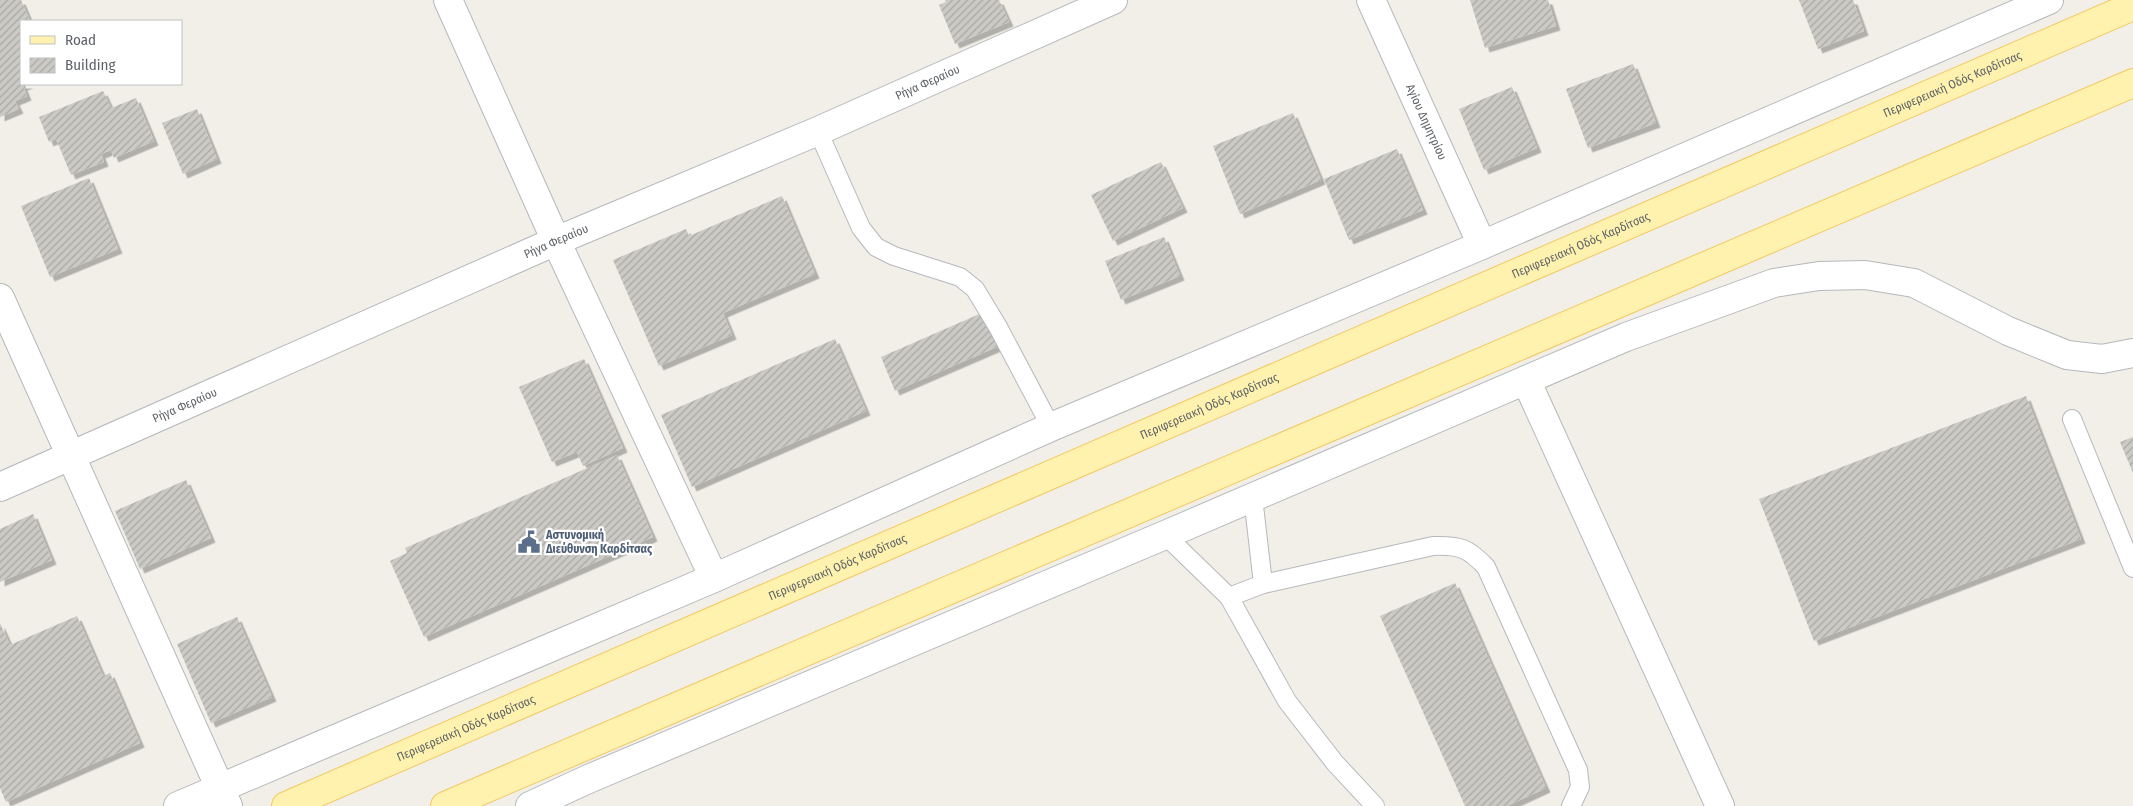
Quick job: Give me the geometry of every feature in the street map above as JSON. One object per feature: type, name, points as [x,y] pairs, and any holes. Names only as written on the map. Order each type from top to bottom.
[{"type":"main road","name":"Περιφερειακή Οδός Καρδίτσας","points":[[286,806],[2133,6]]},
{"type":"main road","points":[[445,806],[2133,83]]},
{"type":"street","points":[[448,0],[556,241],[714,578]]},
{"type":"street","name":"Ρήγα Φεραίου","points":[[0,487],[556,241],[818,131],[1113,0]]},
{"type":"street","name":"Αγίου Δημητρίου","points":[[1371,0],[1482,245]]},
{"type":"street","points":[[178,806],[224,797],[1051,427],[1482,245],[2049,0]]},
{"type":"street","points":[[530,806],[586,780],[1165,535],[1626,337],[1774,283],[1819,276],[1865,275],[1914,283],[2008,331],[2067,355],[2102,359],[2133,353]]},
{"type":"street","points":[[0,298],[224,797]]},
{"type":"street","points":[[1526,380],[1720,806]]},
{"type":"lane","points":[[818,131],[861,228],[876,247],[894,256],[960,277],[975,289],[998,327],[1051,427]]},
{"type":"lane","points":[[2072,419],[2133,568]]},
{"type":"lane","points":[[1253,497],[1264,584]]},
{"type":"lane","points":[[1165,535],[1229,597],[1287,701],[1335,763],[1375,806]]},
{"type":"lane","points":[[1229,597],[1264,584],[1433,546],[1454,545],[1474,554],[1486,568],[1578,770],[1580,787],[1575,805]]},
{"type":"building","points":[[0,0],[21,0],[30,20],[20,20],[20,85],[26,85],[23,86],[27,96],[15,101],[19,109],[0,117]]},
{"type":"building","points":[[945,0],[999,0],[1009,22],[955,44],[939,5],[946,2]]},
{"type":"building","points":[[1470,0],[1548,0],[1556,26],[1485,48]]},
{"type":"building","points":[[1799,0],[1853,0],[1864,31],[1818,49]]},
{"type":"building","points":[[1633,64],[1656,123],[1588,148],[1566,89]]},
{"type":"building","points":[[1512,87],[1537,148],[1484,170],[1459,109]]},
{"type":"building","points":[[103,91],[111,108],[136,98],[154,141],[114,158],[111,150],[101,154],[104,162],[71,175],[56,139],[49,142],[39,117]]},
{"type":"building","points":[[197,109],[217,159],[183,174],[162,123]]},
{"type":"building","points":[[1293,113],[1321,180],[1240,214],[1213,146]]},
{"type":"building","points":[[1397,149],[1423,210],[1349,240],[1324,179]]},
{"type":"building","points":[[1161,162],[1183,208],[1113,241],[1091,195]]},
{"type":"building","points":[[89,178],[118,249],[50,277],[21,206]]},
{"type":"building","points":[[782,196],[815,274],[723,313],[732,335],[659,366],[613,260],[686,229],[689,236]]},
{"type":"building","points":[[1164,237],[1180,276],[1121,300],[1105,261]]},
{"type":"building","points":[[984,312],[999,346],[895,391],[881,357]]},
{"type":"building","points":[[835,339],[866,411],[692,487],[661,415]]},
{"type":"building","points":[[584,359],[623,448],[583,466],[577,452],[552,462],[519,387]]},
{"type":"building","points":[[2026,396],[2081,539],[1814,641],[1759,499]]},
{"type":"building","points":[[2133,437],[2133,473],[2120,442]]},
{"type":"building","name":"Αστυνομική Διεύθυνση Καρδίτσας","points":[[617,455],[653,537],[424,637],[390,561],[407,553],[405,548]]},
{"type":"building","points":[[186,480],[211,538],[140,569],[115,511]]},
{"type":"building","points":[[33,514],[52,560],[0,582],[0,529]]},
{"type":"building","points":[[1455,583],[1546,788],[1507,806],[1465,806],[1380,616]]},
{"type":"building","points":[[77,616],[103,676],[110,673],[140,743],[6,802],[0,788],[0,623],[10,645]]},
{"type":"building","points":[[237,617],[272,697],[211,723],[177,644]]},
{"type":"place","name":"Αστυνομική Διεύθυνση Καρδίτσας","points":[[529,542]]}]
